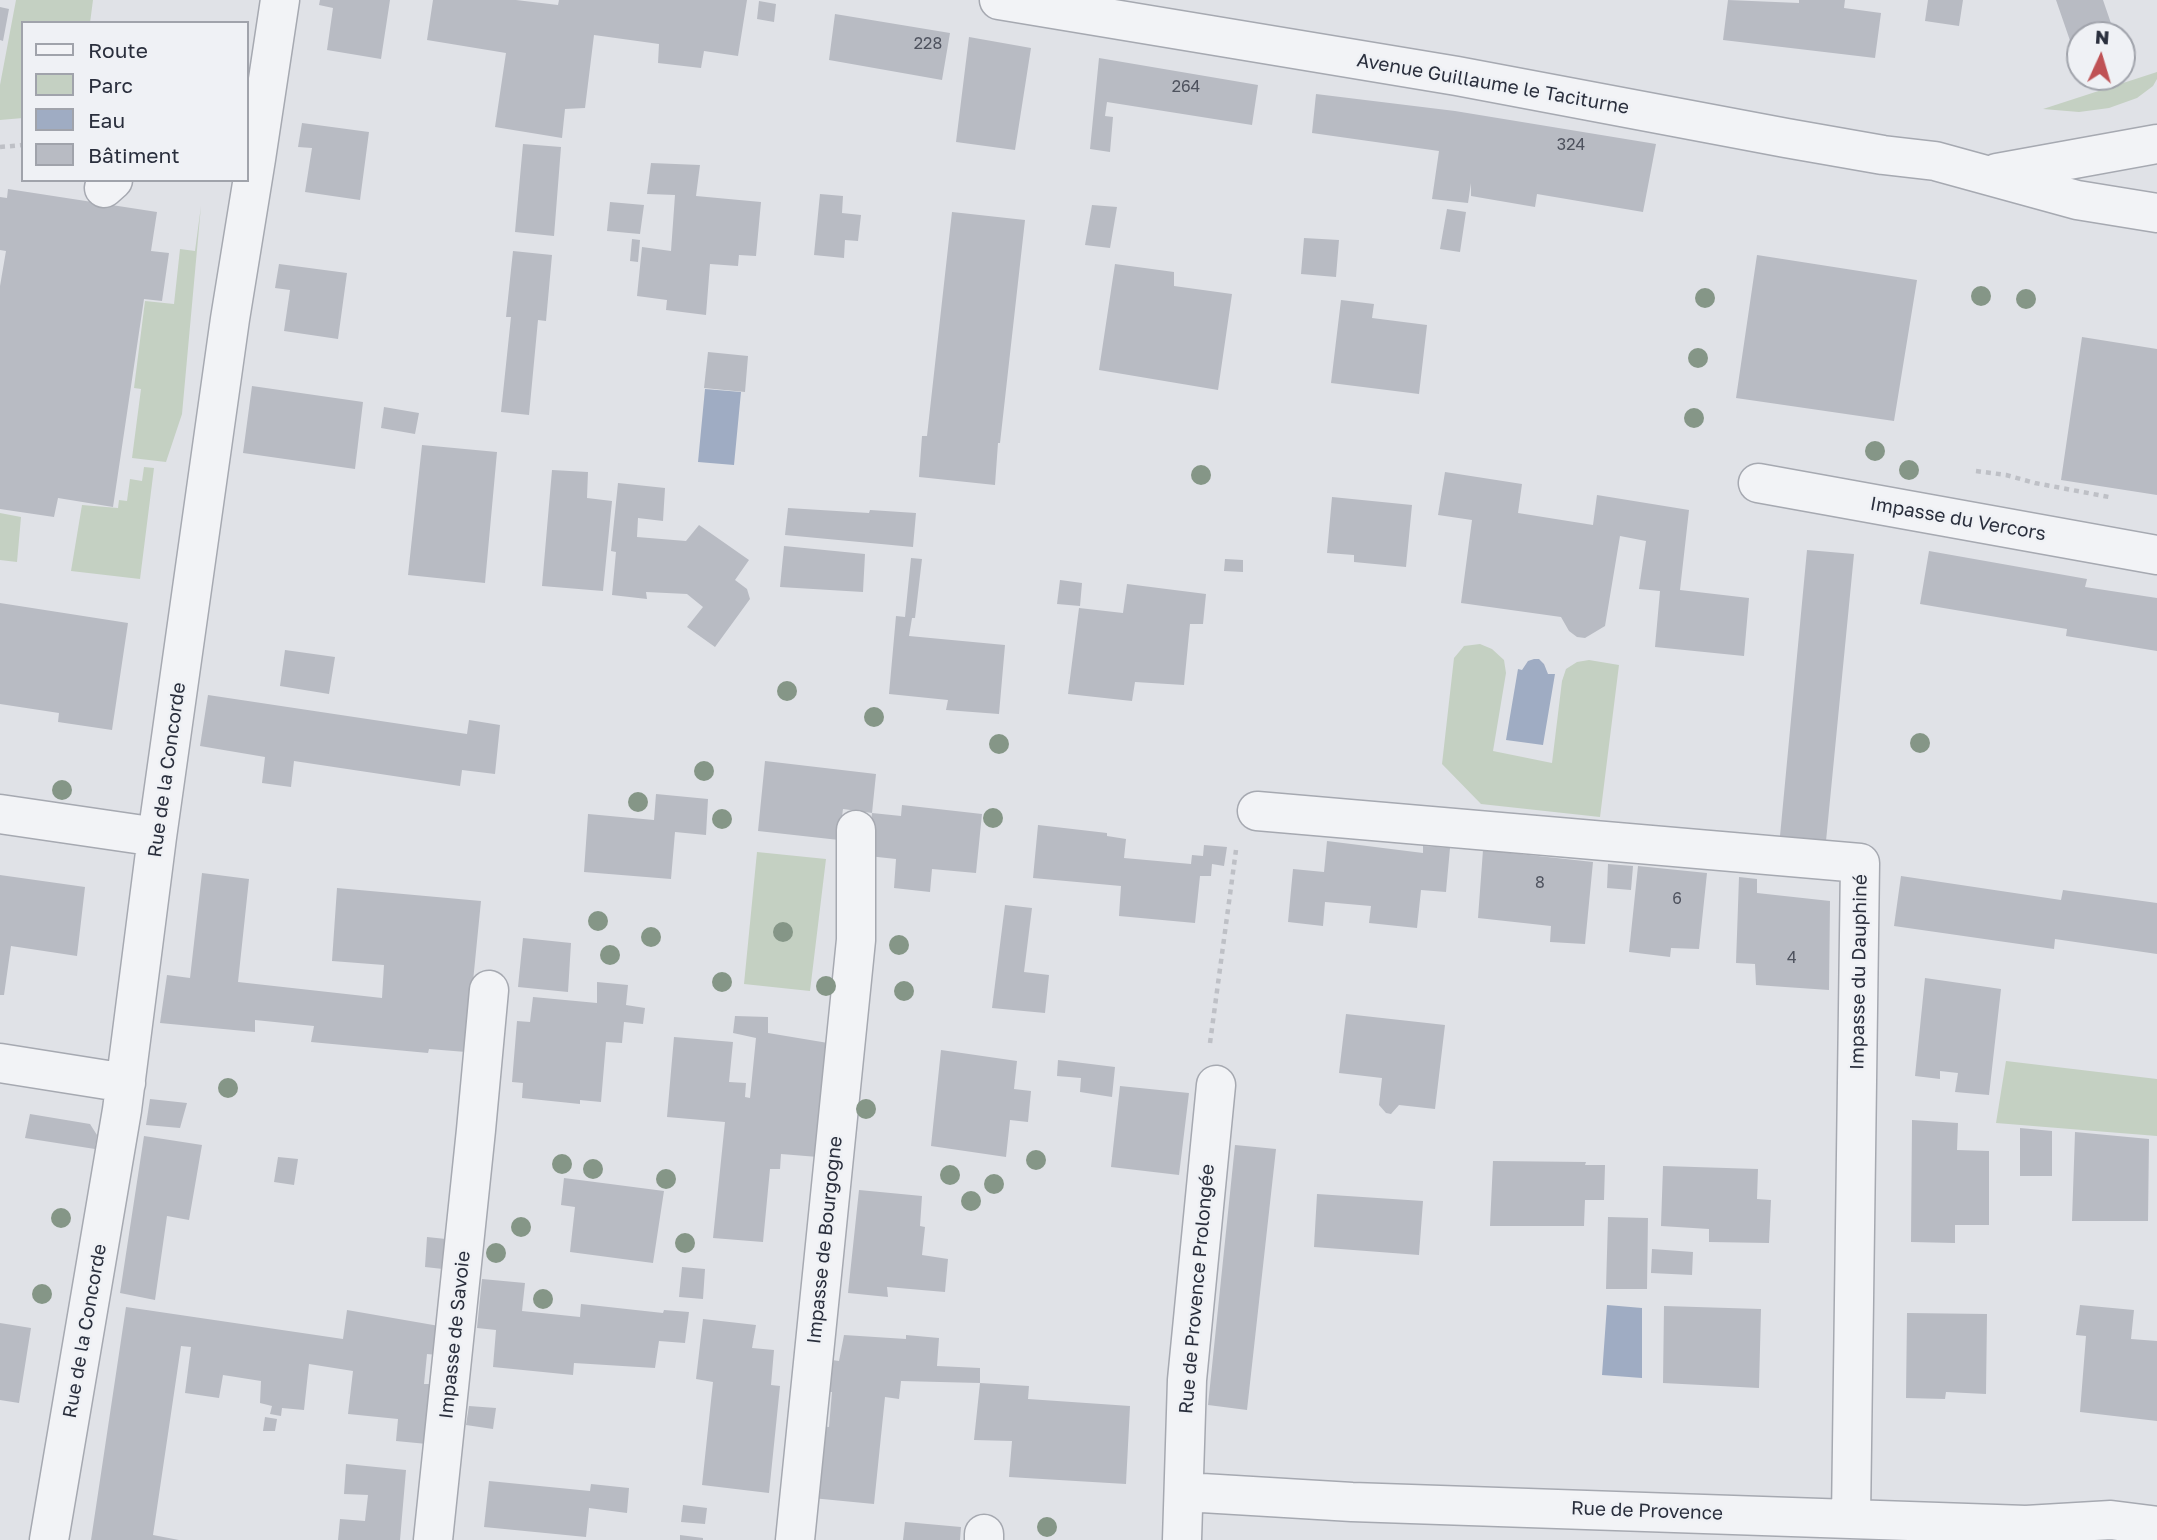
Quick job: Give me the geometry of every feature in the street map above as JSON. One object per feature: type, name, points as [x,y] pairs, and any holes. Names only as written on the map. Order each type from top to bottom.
[{"type":"street","name":"Rue de la Concorde","points":[[50,1540],[126,1083],[157,837],[229,319],[252,159],[280,0]]},
{"type":"street","name":"Avenue Guillaume le Taciturne","points":[[999,0],[1457,76],[1883,155],[1935,161],[2077,200],[2157,213]]},
{"type":"street","name":"Avenue Guillaume le Taciturne","points":[[1986,175],[2157,144]]},
{"type":"street","name":"Impasse du Vercors","points":[[1758,483],[2157,555]]},
{"type":"street","name":"Impasse du Dauphiné","points":[[1257,811],[1860,863],[1851,1518]]},
{"type":"street","points":[[0,814],[157,837]]},
{"type":"street","name":"Impasse de Bourgogne","points":[[795,1540],[856,940],[856,831]]},
{"type":"street","name":"Impasse de Savoie","points":[[433,1540],[488,989]]},
{"type":"street","points":[[0,1063],[126,1083]]},
{"type":"street","name":"Rue de Provence Prolongée","points":[[1185,1492],[1187,1380],[1216,1085]]},
{"type":"street","points":[[1182,1540],[1185,1492]]},
{"type":"street","name":"Rue de Provence","points":[[1185,1492],[1366,1502],[2026,1525],[2111,1520],[2157,1526]]},
{"type":"path","points":[[0,147],[21,145]]},
{"type":"path","points":[[1976,471],[2120,499]]},
{"type":"path","points":[[1216,1085],[1208,1059],[1238,831],[1257,811]]},
{"type":"green space","points":[[16,0],[93,0],[90,21],[21,21],[21,118],[0,120],[0,85]]},
{"type":"green space","points":[[2157,72],[2153,86],[2137,98],[2109,108],[2079,112],[2043,109],[2098,91],[2136,91],[2136,79]]},
{"type":"green space","points":[[201,206],[182,414],[166,462],[132,458],[141,389],[134,388],[145,301],[174,304],[180,249],[195,251]]},
{"type":"green space","points":[[144,467],[154,468],[140,579],[71,571],[82,505],[118,508],[119,500],[127,501],[130,479],[142,481]]},
{"type":"green space","points":[[0,513],[21,517],[17,562],[0,560]]},
{"type":"green space","points":[[1480,644],[1492,649],[1504,660],[1506,673],[1493,751],[1552,763],[1562,681],[1566,669],[1577,662],[1589,660],[1619,665],[1600,817],[1481,804],[1442,764],[1454,658],[1464,646]]},
{"type":"green space","points":[[757,852],[826,859],[810,991],[744,984]]},
{"type":"green space","points":[[2006,1061],[2157,1079],[2157,1136],[1996,1123]]},
{"type":"water","points":[[705,389],[741,392],[734,465],[698,462]]},
{"type":"water","points":[[1539,659],[1544,664],[1548,674],[1555,674],[1543,745],[1506,740],[1518,669],[1522,670],[1528,661]]},
{"type":"water","points":[[1607,1305],[1642,1308],[1642,1378],[1602,1375]]},
{"type":"building","points":[[320,0],[390,0],[381,59],[327,50],[333,8],[319,5]]},
{"type":"building","points":[[433,0],[516,0],[558,5],[559,0],[747,0],[738,56],[704,51],[701,68],[658,63],[659,44],[594,35],[585,108],[565,109],[562,138],[495,127],[506,53],[427,40]]},
{"type":"building","points":[[1728,0],[1799,3],[1799,0],[1845,0],[1844,8],[1881,13],[1875,58],[1723,40]]},
{"type":"building","points":[[1928,0],[1963,0],[1959,26],[1925,21]]},
{"type":"building","points":[[2056,0],[2103,0],[2110,21],[2066,21],[2066,29]]},
{"type":"building","points":[[759,1],[776,4],[774,22],[757,19]]},
{"type":"building","points":[[0,7],[9,9],[3,41],[0,40]]},
{"type":"building","points":[[835,14],[950,33],[942,80],[829,60]]},
{"type":"building","points":[[969,37],[1031,48],[1015,150],[956,142]]},
{"type":"building","points":[[1099,58],[1258,85],[1252,125],[1107,102],[1105,116],[1113,117],[1110,152],[1090,149]]},
{"type":"building","points":[[1316,94],[1455,111],[1656,144],[1643,212],[1537,194],[1535,207],[1471,196],[1471,183],[1468,203],[1432,199],[1439,151],[1312,133]]},
{"type":"building","points":[[302,123],[369,132],[360,200],[305,192],[312,148],[298,147]]},
{"type":"building","points":[[523,144],[561,147],[554,236],[515,232]]},
{"type":"building","points":[[651,163],[700,165],[696,196],[761,202],[756,256],[739,255],[738,266],[710,264],[706,315],[666,310],[667,300],[637,296],[642,247],[671,251],[675,195],[647,194]]},
{"type":"building","points":[[8,189],[157,212],[151,251],[169,253],[162,301],[144,299],[113,507],[58,498],[54,517],[0,509],[0,286],[6,251],[0,250],[0,197],[7,198]]},
{"type":"building","points":[[820,194],[843,196],[842,213],[861,215],[858,241],[845,240],[844,258],[814,255]]},
{"type":"building","points":[[610,202],[644,205],[640,234],[607,231]]},
{"type":"building","points":[[1092,205],[1117,207],[1110,248],[1085,245]]},
{"type":"building","points":[[1447,209],[1466,212],[1460,252],[1440,249]]},
{"type":"building","points":[[952,212],[1025,220],[995,485],[919,477],[922,436],[927,436]]},
{"type":"building","points":[[1304,238],[1339,240],[1336,277],[1301,274]]},
{"type":"building","points":[[632,239],[640,240],[638,262],[630,261]]},
{"type":"building","points":[[513,251],[552,255],[546,321],[538,320],[529,415],[501,412],[511,317],[506,317]]},
{"type":"building","points":[[1757,255],[1917,280],[1894,421],[1736,398]]},
{"type":"building","points":[[279,264],[347,273],[338,339],[284,331],[290,290],[275,288]]},
{"type":"building","points":[[1115,264],[1174,272],[1174,286],[1232,294],[1218,390],[1099,370]]},
{"type":"building","points":[[1341,300],[1374,304],[1372,318],[1427,325],[1419,394],[1331,383]]},
{"type":"building","points":[[2082,337],[2157,349],[2157,495],[2061,480]]},
{"type":"building","points":[[708,352],[748,356],[745,392],[704,388]]},
{"type":"building","points":[[252,386],[363,402],[355,469],[243,453]]},
{"type":"building","points":[[384,407],[419,413],[415,434],[381,428]]},
{"type":"building","points":[[422,445],[497,452],[485,583],[408,575]]},
{"type":"building","points":[[552,470],[588,472],[587,498],[612,501],[603,591],[542,586]]},
{"type":"building","points":[[1445,472],[1522,484],[1518,513],[1593,525],[1597,495],[1689,510],[1680,590],[1749,598],[1744,656],[1655,647],[1660,591],[1639,589],[1646,541],[1620,536],[1605,626],[1585,638],[1577,637],[1569,631],[1561,617],[1461,603],[1472,520],[1438,515]]},
{"type":"building","points":[[618,483],[665,488],[663,521],[638,518],[637,537],[686,541],[699,525],[749,560],[735,580],[747,589],[750,599],[715,647],[687,627],[703,607],[687,594],[646,592],[647,599],[612,595],[616,552],[611,551]]},
{"type":"building","points":[[1332,497],[1412,505],[1406,567],[1354,562],[1354,555],[1327,553]]},
{"type":"building","points":[[788,508],[916,513],[913,547],[785,535]]},
{"type":"building","points":[[784,546],[865,554],[863,592],[780,587]]},
{"type":"building","points":[[1807,550],[1854,554],[1826,841],[1780,836]]},
{"type":"building","points":[[1929,551],[2087,579],[2085,587],[2157,598],[2157,651],[2066,636],[2067,629],[1920,604]]},
{"type":"building","points":[[911,558],[922,559],[915,618],[912,618],[909,636],[1005,645],[999,714],[946,710],[948,700],[889,694],[896,616],[905,617]]},
{"type":"building","points":[[1225,559],[1243,560],[1243,572],[1224,571]]},
{"type":"building","points":[[1060,580],[1082,583],[1080,606],[1057,604]]},
{"type":"building","points":[[1127,584],[1206,594],[1203,624],[1190,624],[1184,685],[1135,682],[1132,701],[1068,694],[1079,608],[1123,613]]},
{"type":"building","points":[[0,603],[128,623],[112,730],[58,722],[59,713],[0,704]]},
{"type":"building","points":[[285,650],[335,657],[329,694],[280,686]]},
{"type":"building","points":[[208,695],[467,734],[469,720],[500,725],[495,774],[462,770],[460,786],[294,761],[291,787],[262,783],[265,757],[200,746]]},
{"type":"building","points":[[765,761],[876,774],[872,813],[843,809],[839,840],[758,831]]},
{"type":"building","points":[[656,794],[708,799],[706,835],[675,832],[671,879],[584,872],[588,814],[654,820]]},
{"type":"building","points":[[902,805],[982,814],[976,873],[932,869],[930,892],[894,888],[896,859],[868,856],[872,813],[901,816]]},
{"type":"building","points":[[1038,825],[1107,833],[1107,836],[1126,839],[1124,858],[1191,864],[1192,855],[1203,856],[1204,845],[1227,847],[1224,866],[1212,864],[1211,876],[1200,876],[1195,923],[1119,916],[1121,886],[1033,878]]},
{"type":"building","points":[[1327,841],[1423,853],[1423,846],[1450,848],[1446,892],[1421,890],[1417,928],[1369,923],[1371,906],[1325,902],[1323,926],[1288,922],[1293,869],[1324,872]]},
{"type":"building","points":[[1483,850],[1593,862],[1585,944],[1550,942],[1551,926],[1478,918]]},
{"type":"building","points":[[1608,864],[1633,866],[1631,890],[1607,888]]},
{"type":"building","points":[[1638,866],[1707,873],[1699,949],[1671,948],[1670,957],[1629,952]]},
{"type":"building","points":[[202,873],[249,879],[238,982],[382,998],[384,965],[332,961],[337,888],[481,901],[466,1052],[429,1049],[428,1053],[311,1042],[314,1026],[255,1020],[255,1032],[160,1023],[167,975],[190,978]]},
{"type":"building","points":[[0,875],[85,887],[77,956],[11,946],[4,995],[0,995]]},
{"type":"building","points":[[1901,876],[2061,900],[2063,890],[2157,903],[2157,954],[2055,939],[2054,949],[1894,926]]},
{"type":"building","points":[[1739,877],[1757,879],[1757,893],[1830,901],[1829,990],[1756,985],[1755,964],[1736,963]]},
{"type":"building","points":[[1005,905],[1032,908],[1024,972],[1049,975],[1045,1013],[992,1008]]},
{"type":"building","points":[[523,938],[571,943],[568,992],[518,987]]},
{"type":"building","points":[[1925,978],[2001,989],[1989,1095],[1955,1092],[1958,1073],[1940,1071],[1940,1079],[1915,1076]]},
{"type":"building","points":[[597,982],[628,985],[626,1005],[645,1008],[643,1024],[624,1022],[622,1043],[606,1042],[601,1102],[580,1100],[580,1104],[522,1098],[523,1083],[512,1082],[517,1021],[530,1022],[533,997],[597,1003]]},
{"type":"building","points":[[1346,1014],[1445,1025],[1435,1109],[1399,1105],[1391,1114],[1386,1113],[1379,1105],[1382,1078],[1339,1073]]},
{"type":"building","points":[[735,1016],[768,1017],[768,1033],[828,1043],[818,1157],[781,1154],[780,1169],[770,1169],[763,1242],[713,1238],[725,1122],[667,1117],[674,1037],[733,1042],[729,1082],[746,1083],[745,1097],[750,1098],[756,1038],[733,1033]]},
{"type":"building","points":[[941,1050],[1017,1061],[1014,1089],[1031,1091],[1028,1122],[1010,1120],[1006,1157],[931,1146]]},
{"type":"building","points":[[1058,1060],[1115,1067],[1112,1097],[1080,1092],[1081,1078],[1057,1076]]},
{"type":"building","points":[[1120,1086],[1189,1093],[1179,1175],[1111,1167]]},
{"type":"building","points":[[150,1099],[187,1103],[180,1128],[146,1125]]},
{"type":"building","points":[[30,1114],[90,1124],[97,1135],[95,1149],[25,1138]]},
{"type":"building","points":[[1912,1120],[1958,1123],[1957,1150],[1989,1151],[1989,1225],[1955,1225],[1955,1243],[1911,1242]]},
{"type":"building","points":[[2020,1128],[2052,1131],[2052,1176],[2020,1176]]},
{"type":"building","points":[[2075,1132],[2149,1139],[2148,1221],[2072,1221]]},
{"type":"building","points":[[144,1136],[202,1145],[189,1220],[167,1216],[155,1300],[120,1293]]},
{"type":"building","points":[[1235,1145],[1276,1149],[1247,1410],[1208,1405]]},
{"type":"building","points":[[278,1157],[298,1159],[294,1185],[274,1182]]},
{"type":"building","points":[[1493,1161],[1586,1162],[1585,1165],[1605,1165],[1604,1200],[1585,1200],[1584,1226],[1490,1226]]},
{"type":"building","points":[[1663,1166],[1758,1169],[1757,1199],[1771,1200],[1769,1243],[1709,1242],[1709,1229],[1661,1226]]},
{"type":"building","points":[[564,1178],[664,1191],[653,1263],[570,1252],[575,1207],[561,1205]]},
{"type":"building","points":[[859,1190],[922,1196],[920,1226],[925,1227],[922,1255],[948,1259],[945,1292],[887,1287],[888,1297],[848,1293]]},
{"type":"building","points":[[1317,1194],[1423,1201],[1419,1255],[1314,1247]]},
{"type":"building","points":[[1608,1217],[1648,1218],[1647,1289],[1606,1289]]},
{"type":"building","points":[[427,1237],[446,1239],[443,1269],[425,1267]]},
{"type":"building","points":[[1652,1249],[1693,1252],[1692,1275],[1651,1273]]},
{"type":"building","points":[[682,1267],[705,1269],[703,1299],[679,1297]]},
{"type":"building","points":[[482,1279],[525,1283],[522,1311],[580,1317],[581,1304],[663,1313],[664,1310],[689,1312],[685,1343],[659,1341],[655,1368],[574,1363],[573,1375],[493,1367],[496,1330],[477,1328]]},
{"type":"building","points":[[2080,1305],[2134,1310],[2131,1339],[2157,1341],[2157,1421],[2080,1412],[2086,1336],[2076,1335]]},
{"type":"building","points":[[1664,1306],[1761,1309],[1759,1388],[1663,1383]]},
{"type":"building","points":[[126,1307],[343,1339],[347,1310],[439,1326],[437,1355],[427,1354],[424,1384],[432,1384],[427,1444],[396,1441],[398,1419],[348,1414],[353,1371],[309,1364],[304,1410],[282,1408],[281,1416],[270,1414],[272,1406],[260,1403],[261,1381],[223,1375],[219,1398],[185,1393],[191,1347],[181,1346],[153,1535],[179,1540],[91,1540]]},
{"type":"building","points":[[1907,1313],[1987,1314],[1986,1394],[1946,1392],[1945,1399],[1906,1398]]},
{"type":"building","points":[[703,1319],[756,1325],[752,1348],[774,1350],[771,1385],[780,1386],[769,1493],[702,1485],[713,1382],[696,1379]]},
{"type":"building","points":[[0,1323],[31,1328],[19,1403],[0,1400]]},
{"type":"building","points":[[844,1335],[939,1338],[937,1366],[980,1368],[980,1383],[901,1381],[899,1399],[885,1397],[874,1504],[812,1498],[820,1426],[829,1427],[832,1360],[839,1361]]},
{"type":"building","points":[[980,1383],[1029,1386],[1028,1399],[1130,1406],[1126,1484],[1009,1477],[1012,1441],[974,1440]]},
{"type":"building","points":[[469,1406],[496,1408],[493,1429],[466,1425]]},
{"type":"building","points":[[265,1417],[277,1419],[275,1431],[263,1431]]},
{"type":"building","points":[[346,1464],[406,1470],[400,1540],[338,1540],[340,1519],[365,1521],[368,1495],[344,1494]]},
{"type":"building","points":[[489,1481],[590,1491],[591,1484],[629,1488],[627,1513],[589,1508],[586,1537],[484,1527]]},
{"type":"building","points":[[683,1505],[707,1508],[705,1524],[681,1522]]},
{"type":"building","points":[[905,1522],[961,1527],[960,1540],[903,1540]]},
{"type":"building","points":[[680,1535],[703,1538],[703,1540],[680,1540]]}]
